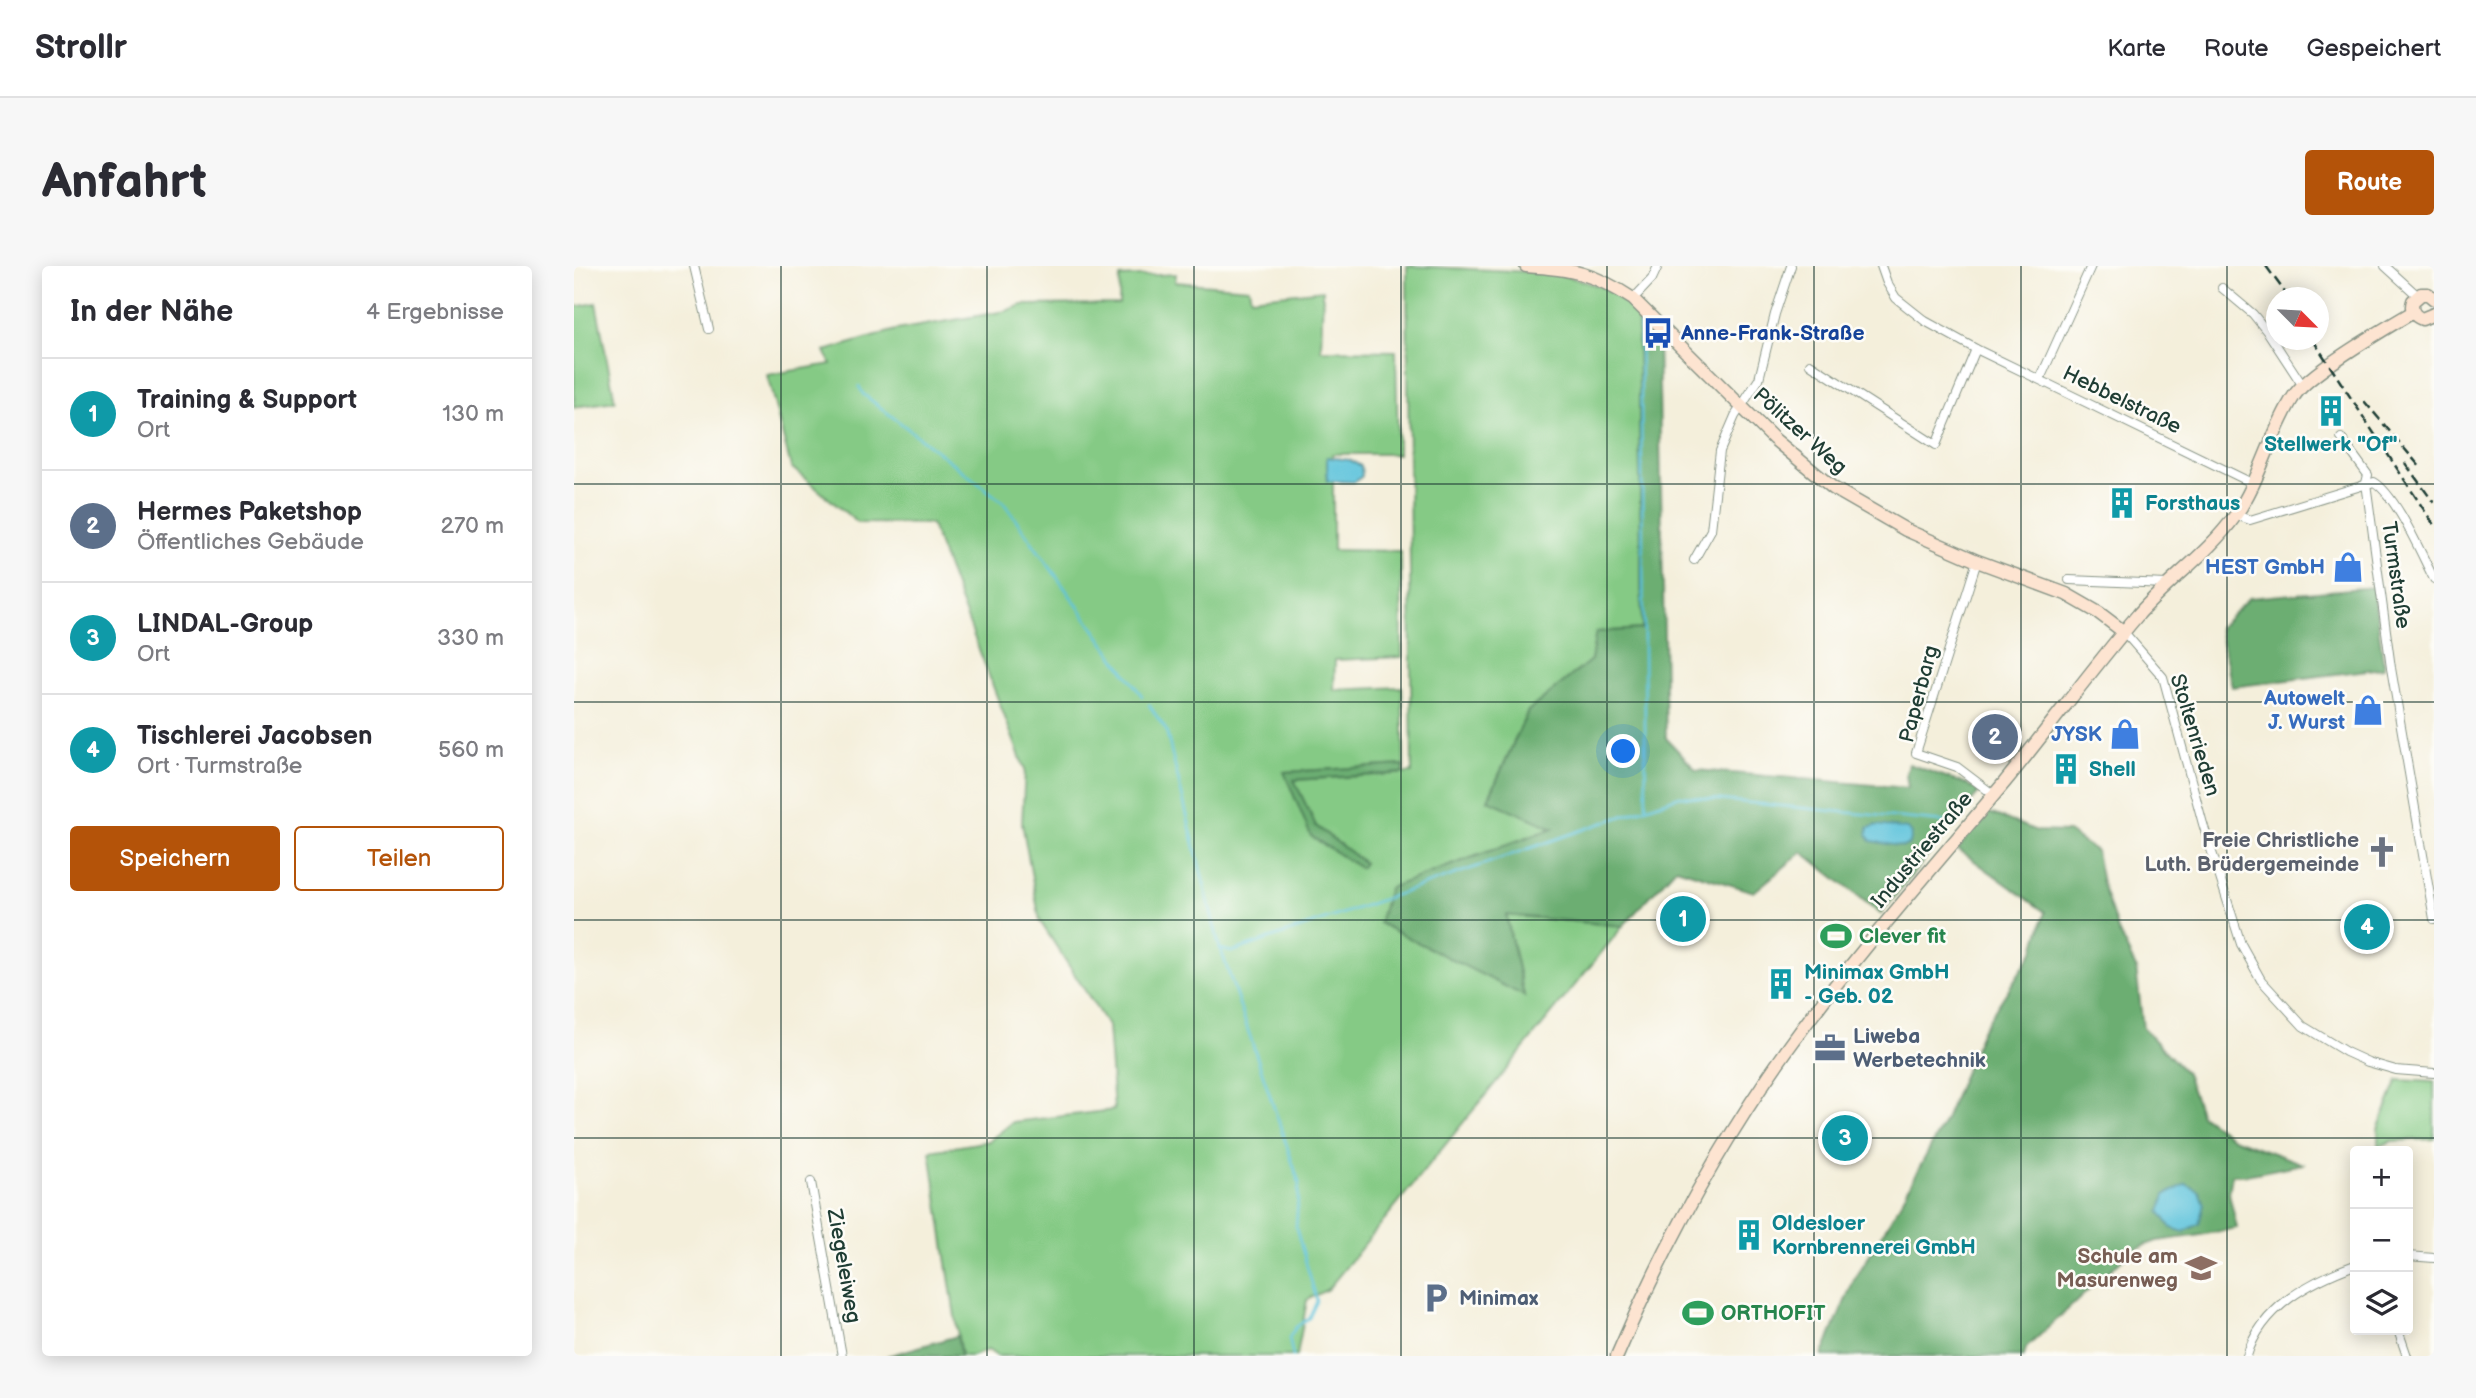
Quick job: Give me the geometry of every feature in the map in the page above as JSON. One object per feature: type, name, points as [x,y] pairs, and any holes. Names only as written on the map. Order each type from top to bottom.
[{"type":"main road","name":"Pölitzer Weg","points":[[1526,266],[1559,267],[1584,273],[1609,283],[1633,299],[1802,464],[1833,488],[1906,530],[1977,561],[2066,594],[2099,613],[2124,632]]},
{"type":"main road","points":[[2433,318],[2418,317],[2413,312],[2413,301],[2418,296],[2428,294],[2434,298]]},
{"type":"main road","points":[[2124,632],[2166,584],[2202,553],[2236,515],[2295,394],[2322,371],[2413,312]]},
{"type":"main road","name":"Industriestraße","points":[[1617,1356],[1640,1305],[1697,1196],[1727,1142],[1785,1053],[1868,944],[1993,795],[2124,632]]},
{"type":"street","points":[[694,266],[709,329]]},
{"type":"street","points":[[1633,299],[1652,279],[1658,266]]},
{"type":"street","points":[[1694,559],[1711,530],[1720,451],[1735,416],[1759,379],[1775,314],[1791,266]]},
{"type":"street","name":"Hebbelstraße","points":[[1881,266],[1887,284],[1902,304],[1925,321],[1976,349],[2252,483]]},
{"type":"street","points":[[2040,379],[2091,266]]},
{"type":"street","points":[[2385,266],[2418,296]]},
{"type":"street","points":[[2222,288],[2252,314],[2269,334],[2303,386]]},
{"type":"street","points":[[1810,364],[1936,445],[1976,349]]},
{"type":"street","name":"Turmstraße","points":[[2341,438],[2368,475],[2366,483],[2391,668],[2434,919]]},
{"type":"street","points":[[2236,515],[2250,520],[2374,482],[2381,486],[2393,502],[2434,579]]},
{"type":"street","name":"Paperbarg","points":[[1977,561],[1916,753],[1957,767],[1993,795]]},
{"type":"street","points":[[2069,580],[2166,584]]},
{"type":"street","name":"Stoltenrieden","points":[[2124,632],[2162,677],[2203,824],[2241,944],[2262,980],[2303,1026],[2346,1052],[2396,1070],[2434,1073]]},
{"type":"street","name":"Ziegeleiweg","points":[[811,1182],[842,1356]]},
{"type":"street","points":[[2413,1256],[2434,1258]]},
{"type":"street","points":[[2247,1356],[2258,1333],[2279,1306],[2310,1286],[2350,1267]]},
{"type":"street","points":[[2400,1335],[2407,1356]]},
{"type":"green space","points":[[1407,266],[1556,273],[1605,288],[1638,312],[1642,629],[1596,632],[1591,660],[1528,711],[1488,799],[1554,827],[1390,888],[1524,995],[1506,915],[1623,926],[1328,1289],[1307,1300],[1297,1356],[997,1356],[988,1350],[972,1356],[961,1356],[930,1151],[989,1141],[1013,1122],[1114,1110],[1108,1026],[1040,921],[1022,823],[1025,770],[931,524],[858,523],[791,467],[767,375],[831,364],[825,351],[896,330],[1006,311],[1022,305],[1119,304],[1120,277],[1176,274],[1175,282],[1249,288],[1251,298],[1323,290],[1321,350],[1396,351],[1398,454],[1332,454],[1332,458],[1327,458],[1327,480],[1333,481],[1333,550],[1401,551],[1402,657],[1335,660],[1334,690],[1402,687],[1404,765],[1285,772],[1311,836],[1360,868],[1364,863],[1316,826],[1294,780],[1412,773]]},
{"type":"green space","points":[[596,303],[615,401],[574,407],[574,307]]},
{"type":"green space","points":[[1638,312],[1658,335],[1666,738],[1696,770],[1908,788],[1906,774],[1909,764],[1966,784],[1979,792],[1881,914],[1802,852],[1754,892],[1676,868],[1623,926],[1506,915],[1524,996],[1379,923],[1389,888],[1553,828],[1488,800],[1528,711],[1591,660],[1596,632],[1642,629]]},
{"type":"green space","points":[[2373,587],[2384,668],[2232,687],[2219,628],[2249,598]]},
{"type":"green space","points":[[1404,765],[1404,773],[1294,780],[1316,826],[1364,863],[1360,868],[1311,836],[1284,772]]},
{"type":"green space","points":[[1987,812],[2037,831],[2068,832],[2096,851],[2102,883],[2118,931],[2136,968],[2143,1028],[2186,1073],[2201,1115],[2233,1138],[2303,1164],[2246,1175],[2232,1175],[2229,1193],[2237,1228],[2157,1241],[2132,1250],[2026,1348],[2024,1356],[1822,1356],[1853,1282],[1900,1204],[1944,1122],[1982,1030],[2034,950],[2045,912],[1958,849]]},
{"type":"green space","points":[[2398,1080],[2434,1082],[2434,1139],[2392,1141],[2378,1146],[2378,1129]]},
{"type":"green space","points":[[957,1336],[961,1356],[887,1356]]},
{"type":"water","points":[[1327,457],[1350,460],[1361,466],[1362,476],[1355,482],[1327,481]]},
{"type":"water","points":[[1877,825],[1908,829],[1912,834],[1910,844],[1903,847],[1871,841],[1867,835],[1868,828]]},
{"type":"water","points":[[2186,1184],[2199,1191],[2204,1204],[2199,1224],[2184,1232],[2171,1228],[2160,1212],[2165,1195]]},
{"type":"waterway","points":[[1640,321],[1646,806]]},
{"type":"waterway","points":[[859,386],[863,394],[1004,503],[1142,696]]},
{"type":"waterway","points":[[1149,705],[1166,730],[1220,949],[1232,952],[1680,796],[1944,822]]},
{"type":"waterway","points":[[1221,950],[1299,1182],[1296,1228],[1317,1301],[1309,1318],[1296,1327],[1289,1338],[1293,1356]]},
{"type":"railway","points":[[2266,266],[2281,287]]},
{"type":"railway","points":[[2320,350],[2434,525]]},
{"type":"railway","points":[[2364,401],[2421,468]]},
{"type":"railway","points":[[2405,463],[2434,503]]},
{"type":"place","name":"Anne-Frank-Straße","points":[[1658,333]]},
{"type":"place","name":"Stellwerk \"Of\"","points":[[2331,411]]},
{"type":"place","name":"Forsthaus","points":[[2122,503]]},
{"type":"place","name":"HEST GmbH","points":[[2348,567]]},
{"type":"place","name":"Autowelt J. Wurst","points":[[2368,710]]},
{"type":"place","name":"JYSK","points":[[2125,734]]},
{"type":"place","name":"Hermes Paketshop","points":[[1995,737]]},
{"type":"place","name":"Shell","points":[[2066,769]]},
{"type":"place","name":"Freie Christliche Luth. Brüdergemeinde","points":[[2382,852]]},
{"type":"place","name":"Training & Support","points":[[1683,919]]},
{"type":"place","name":"Tischlerei Jacobsen","points":[[2367,927]]},
{"type":"place","name":"Clever fit","points":[[1836,936]]},
{"type":"place","name":"Minimax GmbH - Geb. 02","points":[[1781,984]]},
{"type":"place","name":"Liweba Werbetechnik","points":[[1830,1048]]},
{"type":"place","name":"LINDAL-Group","points":[[1845,1138]]},
{"type":"place","name":"Oldesloer Kornbrennerei GmbH","points":[[1749,1235]]},
{"type":"place","name":"Schule am Masurenweg","points":[[2201,1268]]},
{"type":"place","name":"Minimax","points":[[1436,1298]]},
{"type":"place","name":"ORTHOFIT","points":[[1698,1313]]}]
